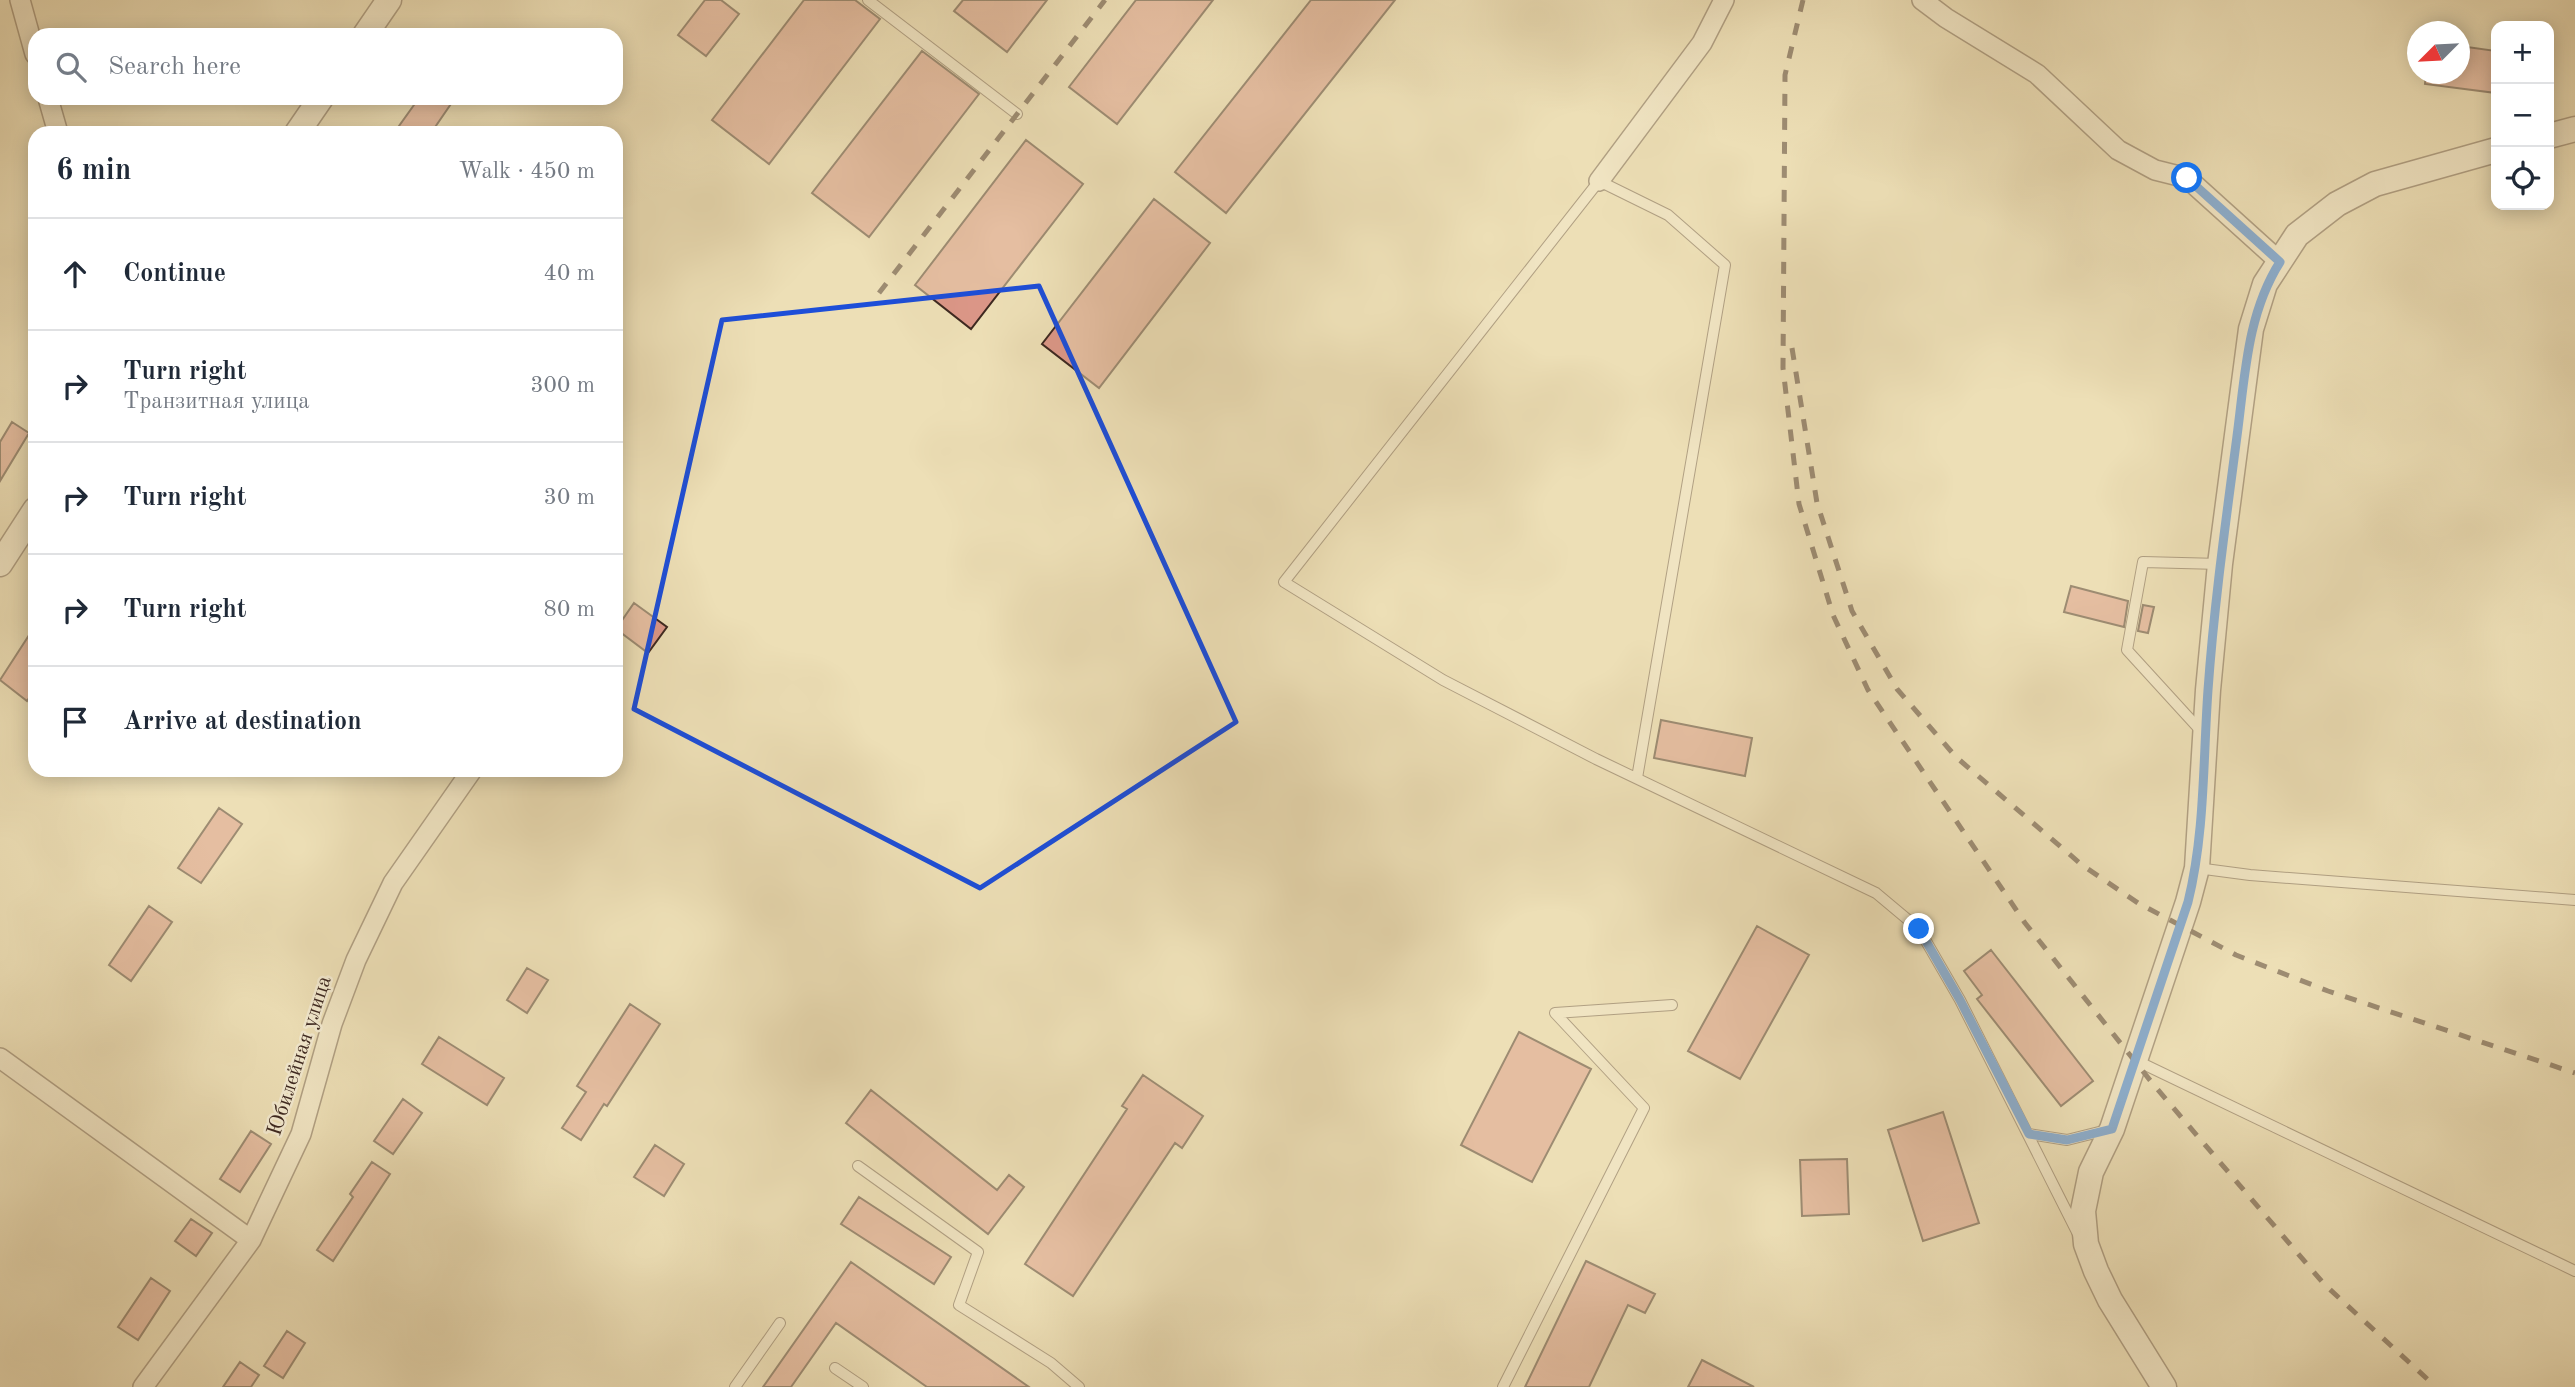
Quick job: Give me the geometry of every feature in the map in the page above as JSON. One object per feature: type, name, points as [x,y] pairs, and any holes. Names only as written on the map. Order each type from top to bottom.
[{"type":"street","points":[[20,0],[28,29]]},
{"type":"street","points":[[370,28],[389,0]]},
{"type":"street","points":[[1599,181],[1702,43],[1724,0]]},
{"type":"street","points":[[1922,0],[1946,18],[2037,74],[2118,150],[2155,170],[2187,178],[2280,262]]},
{"type":"street","points":[[50,105],[56,126]]},
{"type":"street","points":[[302,126],[316,105]]},
{"type":"street","points":[[2554,135],[2575,129]]},
{"type":"street","points":[[2164,1387],[2110,1300],[2096,1271],[2086,1244],[2083,1210],[2091,1172],[2112,1129],[2197,868],[2220,564],[2251,329],[2265,285],[2297,235],[2337,204],[2375,184],[2491,151]]},
{"type":"street","points":[[0,564],[28,521]]},
{"type":"street","name":"Юбилейная улица","points":[[143,1387],[251,1240],[301,1134],[332,1024],[356,960],[393,884],[467,777]]},
{"type":"street","points":[[0,1058],[251,1240]]},
{"type":"lane","points":[[868,0],[1017,114]]},
{"type":"lane","points":[[1637,778],[1725,265],[1668,215],[1599,181],[1283,582],[1443,680],[1637,778],[1876,893],[1919,929],[1960,1000],[2096,1271]]},
{"type":"lane","points":[[2206,737],[2127,650],[2143,562],[2220,564]]},
{"type":"lane","points":[[2197,868],[2250,875],[2575,900]]},
{"type":"lane","points":[[1503,1387],[1644,1108],[1556,1013],[1672,1005]]},
{"type":"lane","points":[[2133,1059],[2575,1270]]},
{"type":"lane","points":[[2029,1134],[2067,1140],[2112,1129]]},
{"type":"lane","points":[[858,1166],[978,1252],[959,1305],[1051,1363],[1079,1387]]},
{"type":"lane","points":[[735,1387],[780,1323]]},
{"type":"lane","points":[[835,1368],[863,1387]]},
{"type":"highlighted area","points":[[1039,286],[1236,722],[980,888],[634,709],[722,320]]},
{"type":"building","points":[[705,0],[721,0],[739,14],[706,56],[678,35]]},
{"type":"building","points":[[804,0],[855,0],[880,19],[769,164],[712,120]]},
{"type":"building","points":[[963,0],[1047,0],[1007,52],[954,11]]},
{"type":"building","points":[[1136,0],[1213,0],[1117,124],[1069,87]]},
{"type":"building","points":[[1311,0],[1395,0],[1226,213],[1175,172]]},
{"type":"building","points":[[2470,47],[2491,50],[2491,92],[2425,84],[2470,84]]},
{"type":"building","points":[[922,51],[979,94],[869,237],[812,193]]},
{"type":"building","points":[[414,105],[450,105],[436,126],[399,126]]},
{"type":"building","points":[[1026,140],[1083,184],[971,329],[915,285]]},
{"type":"building","points":[[1154,199],[1210,243],[1099,388],[1042,344]]},
{"type":"building","points":[[12,422],[28,432],[0,481],[0,442]]},
{"type":"building","points":[[2071,586],[2128,601],[2124,627],[2064,612]]},
{"type":"building","points":[[634,603],[667,627],[648,653],[623,634],[623,619]]},
{"type":"building","points":[[2143,605],[2154,607],[2148,633],[2138,631]]},
{"type":"building","points":[[28,637],[27,701],[0,680]]},
{"type":"building","points":[[1661,720],[1752,738],[1745,776],[1654,758]]},
{"type":"building","points":[[219,808],[242,824],[201,883],[178,868]]},
{"type":"building","points":[[149,906],[172,922],[131,981],[109,965]]},
{"type":"building","points":[[1757,926],[1809,955],[1740,1079],[1688,1051]]},
{"type":"building","points":[[1991,950],[2093,1081],[2061,1106],[1977,999],[1982,995],[1964,971]]},
{"type":"building","points":[[527,968],[548,980],[527,1013],[507,1000]]},
{"type":"building","points":[[630,1004],[660,1024],[607,1106],[604,1104],[581,1140],[562,1128],[586,1092],[577,1086]]},
{"type":"building","points":[[1519,1032],[1591,1069],[1532,1182],[1461,1145]]},
{"type":"building","points":[[439,1037],[504,1078],[487,1105],[422,1064]]},
{"type":"building","points":[[1143,1075],[1203,1116],[1182,1148],[1175,1143],[1073,1296],[1025,1264],[1127,1109],[1122,1106]]},
{"type":"building","points":[[871,1090],[997,1190],[1009,1175],[1024,1187],[988,1234],[846,1123]]},
{"type":"building","points":[[403,1099],[422,1113],[393,1154],[374,1141]]},
{"type":"building","points":[[1943,1112],[1979,1223],[1923,1241],[1888,1130]]},
{"type":"building","points":[[251,1131],[271,1144],[240,1192],[220,1179]]},
{"type":"building","points":[[655,1145],[684,1164],[664,1196],[634,1177]]},
{"type":"building","points":[[1847,1159],[1849,1214],[1802,1216],[1800,1160]]},
{"type":"building","points":[[372,1162],[390,1174],[333,1261],[317,1250],[353,1197],[350,1194]]},
{"type":"building","points":[[859,1197],[951,1257],[934,1284],[841,1224]]},
{"type":"building","points":[[191,1219],[212,1233],[196,1256],[175,1241]]},
{"type":"building","points":[[1586,1261],[1655,1294],[1645,1313],[1628,1305],[1589,1387],[1525,1387]]},
{"type":"building","points":[[851,1262],[1029,1387],[927,1387],[836,1323],[791,1387],[763,1387]]},
{"type":"building","points":[[151,1278],[170,1291],[138,1340],[118,1327]]},
{"type":"building","points":[[287,1331],[305,1343],[283,1378],[264,1366]]},
{"type":"building","points":[[1702,1360],[1754,1387],[1688,1387]]},
{"type":"building","points":[[240,1362],[259,1375],[251,1387],[223,1387]]},
{"type":"railway","points":[[879,293],[1105,0]]},
{"type":"railway","points":[[1803,0],[1785,75],[1783,368],[1799,504],[1833,615],[1868,690],[2025,923],[2153,1084],[2324,1284],[2436,1387]]},
{"type":"railway","points":[[1792,348],[1817,503],[1852,611],[1897,689],[1956,757],[2082,865],[2138,903],[2236,955],[2328,991],[2575,1073]]},
{"type":"route","points":[[1919,929],[1960,1000],[2029,1134],[2067,1140],[2112,1129],[2197,868],[2208,690],[2220,564],[2251,329],[2265,285],[2280,262],[2187,178]]}]
